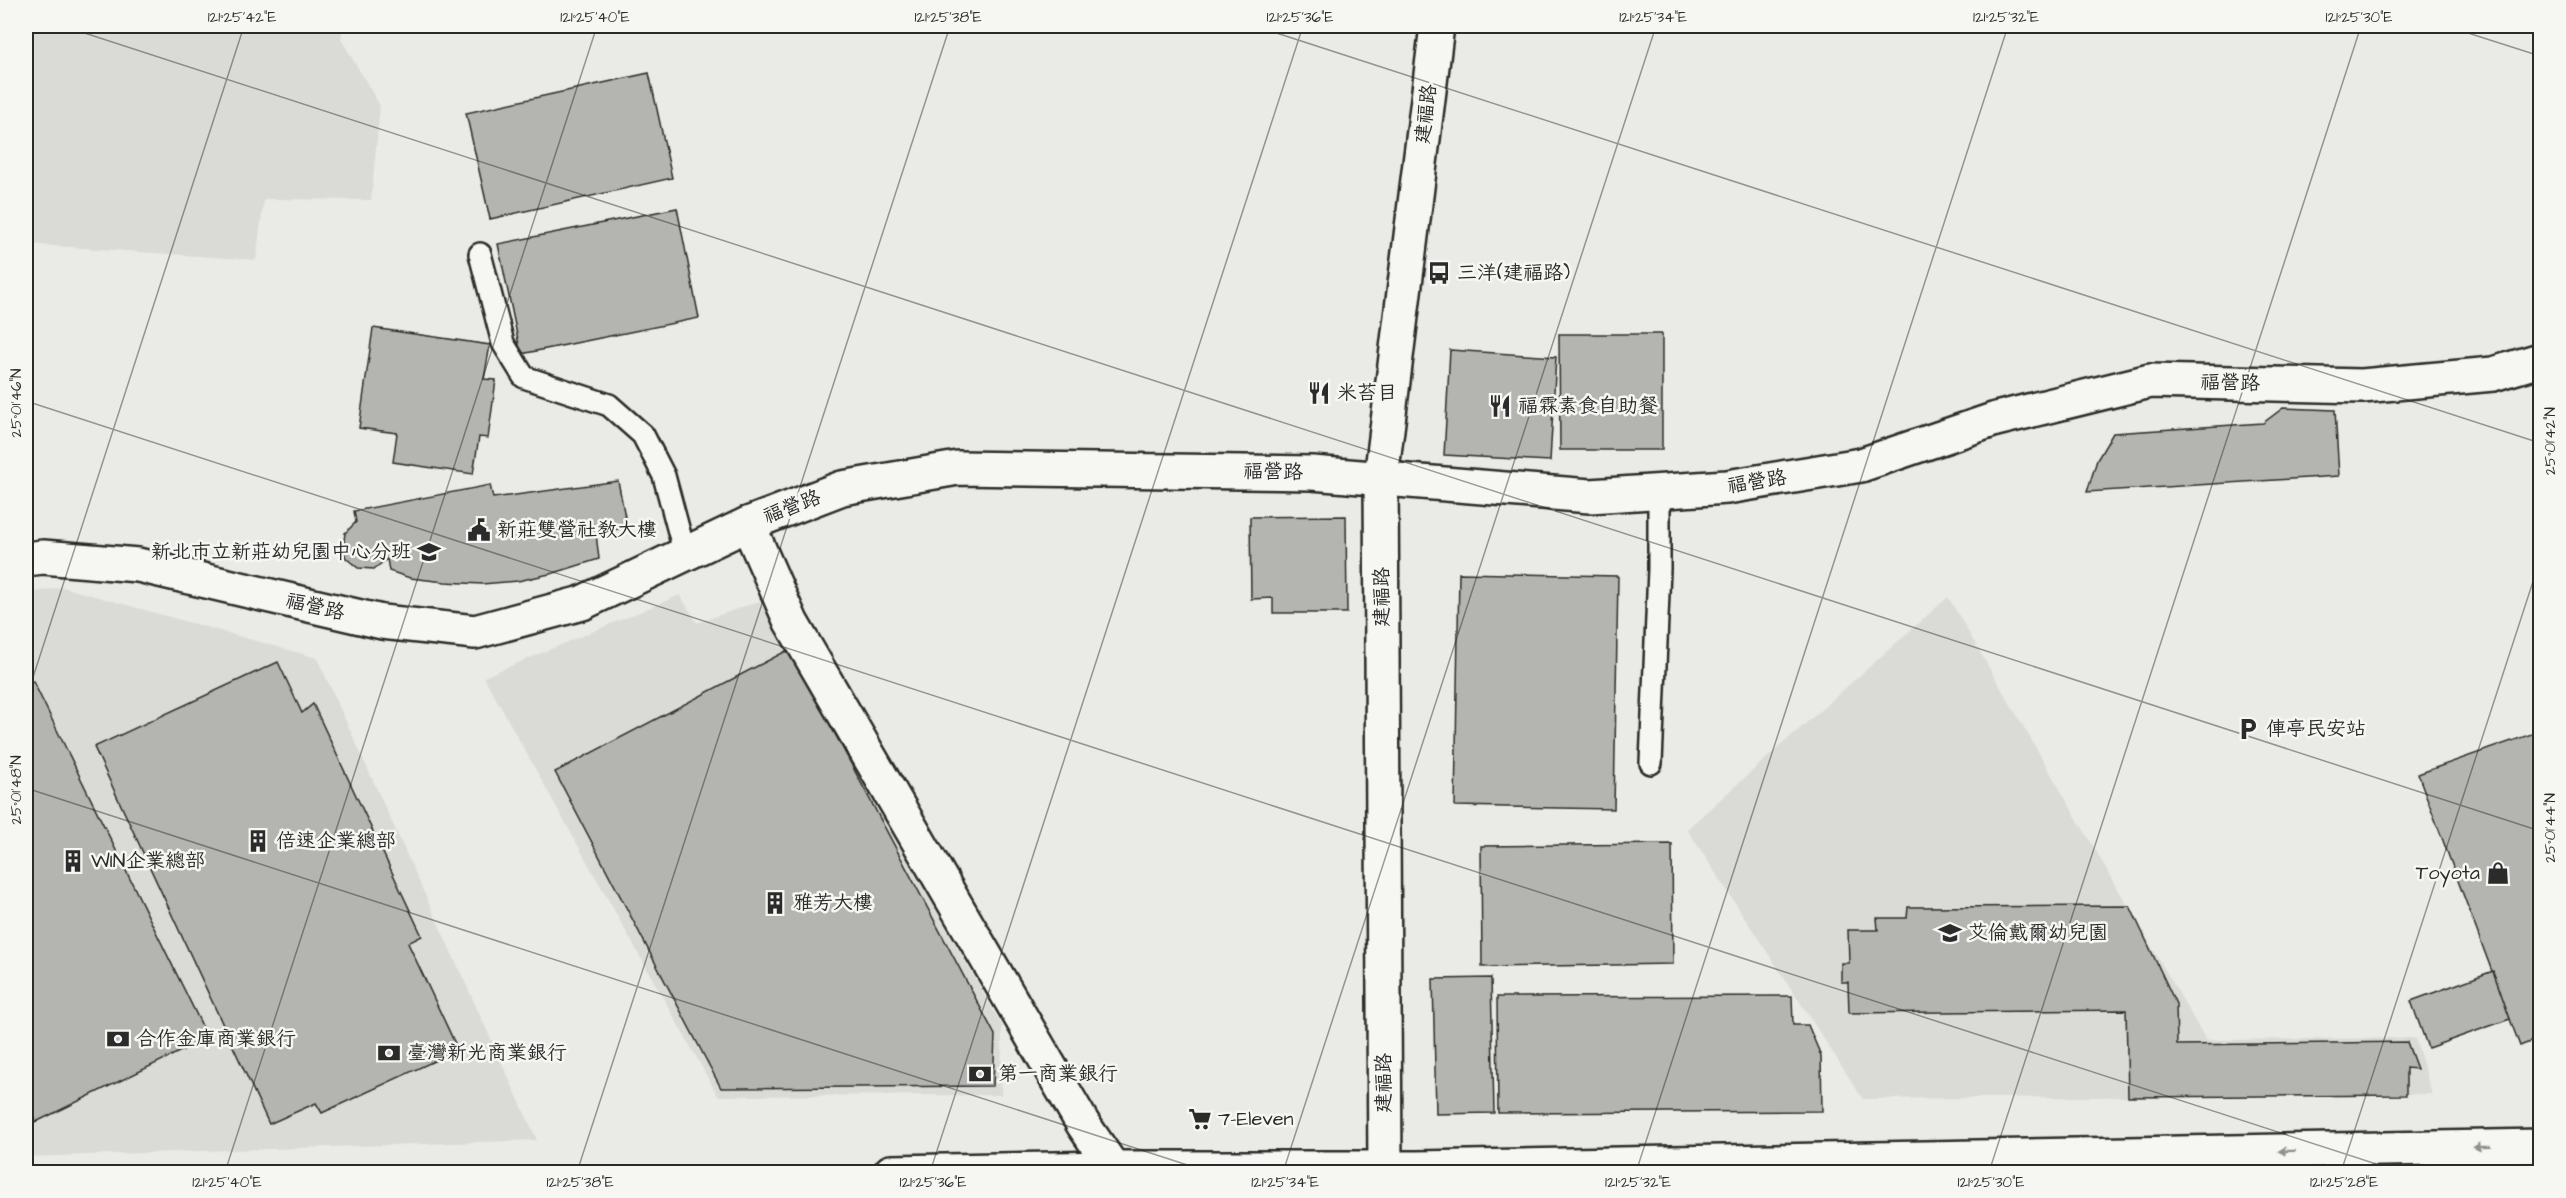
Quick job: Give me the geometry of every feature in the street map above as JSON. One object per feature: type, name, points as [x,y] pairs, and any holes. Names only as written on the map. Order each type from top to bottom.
[{"type":"street","name":"建福路","points":[[1385,1170],[1382,478],[1437,26]]},
{"type":"street","name":"福營路","points":[[26,559],[43,557],[138,565],[382,622],[476,632],[582,603],[747,524],[842,488],[958,468],[1312,473],[1590,496],[1727,487],[1861,465],[1996,419],[2150,381],[2362,386],[2493,374],[2541,360]]},
{"type":"street","points":[[747,524],[791,622],[1083,1124],[1115,1170]]},
{"type":"street","points":[[891,1173],[1385,1170],[2541,1146]]},
{"type":"lane","points":[[480,254],[503,343],[524,377],[609,405],[643,435],[664,476],[684,554]]},
{"type":"lane","points":[[1651,763],[1659,569],[1659,491]]},
{"type":"shaded area","points":[[26,26],[343,26],[341,39],[380,106],[371,200],[264,199],[256,260],[26,244]]},
{"type":"shaded area","points":[[62,587],[317,658],[537,1140],[26,1157],[26,594]]},
{"type":"shaded area","name":"雅芳大樓","points":[[680,595],[697,623],[760,601],[1002,1026],[1001,1095],[718,1096],[484,677]]},
{"type":"shaded area","name":"艾倫戴爾幼兒園","points":[[1948,597],[2206,1040],[2415,1038],[2432,1094],[1863,1099],[1687,829]]},
{"type":"building","points":[[649,73],[672,178],[490,219],[466,113]]},
{"type":"building","points":[[677,208],[699,318],[521,354],[498,244]]},
{"type":"building","points":[[373,328],[490,345],[484,379],[496,380],[488,438],[479,437],[473,474],[393,462],[397,433],[359,428]]},
{"type":"building","points":[[1559,334],[1662,334],[1662,450],[1560,450]]},
{"type":"building","name":"福霖素食自助餐","points":[[1450,350],[1556,357],[1550,461],[1444,455]]},
{"type":"building","points":[[2283,408],[2335,410],[2339,476],[2087,492],[2097,460],[2113,433],[2263,423]]},
{"type":"building","name":"新莊雙營社教大樓","points":[[618,481],[627,527],[596,534],[599,559],[554,573],[518,581],[482,584],[445,582],[410,578],[389,571],[387,559],[374,569],[358,568],[346,558],[343,549],[345,533],[356,522],[354,511],[490,485],[493,498]]},
{"type":"building","points":[[1346,516],[1347,613],[1273,613],[1273,598],[1251,599],[1250,517]]},
{"type":"building","points":[[1459,573],[1618,576],[1614,809],[1455,806]]},
{"type":"building","name":"雅芳大樓","points":[[790,649],[995,1035],[993,1086],[721,1088],[555,772]]},
{"type":"building","name":"倍速企業總部","points":[[278,662],[302,713],[313,704],[422,936],[408,943],[458,1050],[322,1113],[316,1103],[269,1124],[94,747]]},
{"type":"building","name":"WIN企業總部","points":[[33,681],[208,1038],[36,1122],[26,1101],[26,685]]},
{"type":"building","name":"Toyota","points":[[2540,731],[2540,1038],[2520,1046],[2418,774]]},
{"type":"building","points":[[1672,844],[1673,964],[1482,967],[1481,846]]},
{"type":"building","points":[[2130,906],[2176,1004],[2177,1045],[2407,1042],[2417,1069],[2406,1068],[2406,1095],[2128,1097],[2126,1010],[1849,1013],[1848,982],[1841,982],[1841,963],[1849,963],[1848,930],[1878,930],[1877,918],[1907,918],[1908,907]]},
{"type":"building","points":[[2493,971],[2510,1019],[2428,1048],[2411,1001]]},
{"type":"building","points":[[1491,978],[1494,1113],[1436,1114],[1433,979]]},
{"type":"building","points":[[1792,996],[1793,1025],[1808,1025],[1821,1056],[1822,1111],[1498,1113],[1497,997]]},
{"type":"place","name":"三洋(建福路)","points":[[1439,273]]},
{"type":"place","name":"米苔目","points":[[1319,393]]},
{"type":"place","name":"福霖素食自助餐","points":[[1500,406]]},
{"type":"place","name":"新莊雙營社教大樓","points":[[479,530]]},
{"type":"place","name":"新北市立新莊幼兒園中心分班","points":[[429,552]]},
{"type":"place","name":"俥亭民安站","points":[[2248,729]]},
{"type":"place","name":"倍速企業總部","points":[[258,841]]},
{"type":"place","name":"WIN企業總部","points":[[73,861]]},
{"type":"place","name":"Toyota","points":[[2498,873]]},
{"type":"place","name":"雅芳大樓","points":[[775,903]]},
{"type":"place","name":"艾倫戴爾幼兒園","points":[[1950,933]]},
{"type":"place","name":"合作金庫商業銀行","points":[[118,1039]]},
{"type":"place","name":"臺灣新光商業銀行","points":[[389,1053]]},
{"type":"place","name":"第一商業銀行","points":[[980,1074]]},
{"type":"place","name":"7-Eleven","points":[[1200,1119]]}]
